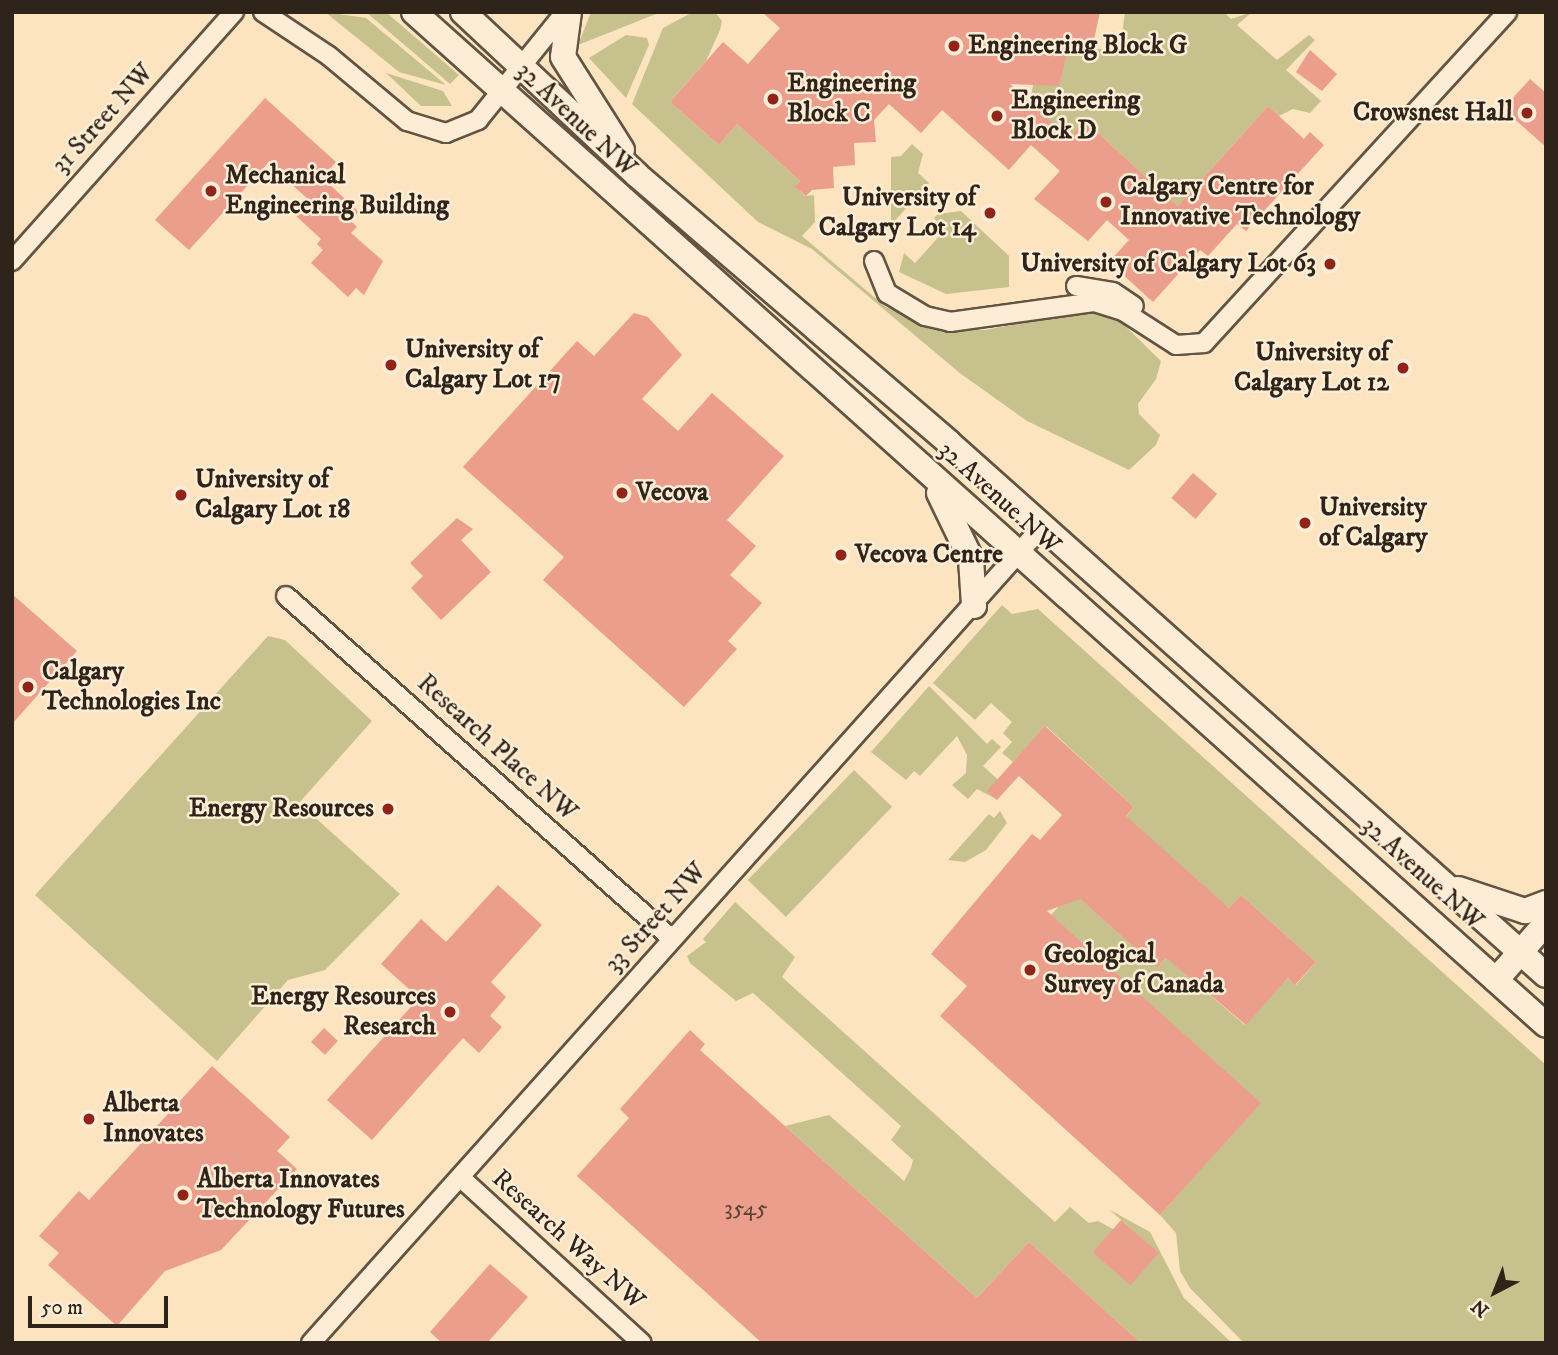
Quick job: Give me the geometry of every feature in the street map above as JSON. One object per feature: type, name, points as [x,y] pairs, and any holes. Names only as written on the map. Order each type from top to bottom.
[{"type":"main road","name":"32 Avenue NW","points":[[414,12],[1018,556],[1546,1025]]},
{"type":"main road","name":"32 Avenue NW","points":[[463,12],[637,175],[1546,975]]},
{"type":"main road","points":[[567,12],[564,57],[637,175]]},
{"type":"main road","points":[[928,474],[964,537],[974,606]]},
{"type":"main road","points":[[1448,886],[1525,911],[1546,903]]},
{"type":"main road","points":[[1496,980],[1546,923]]},
{"type":"main road","points":[[1520,1002],[1546,975]]},
{"type":"street","name":"31 Street NW","points":[[12,261],[234,12]]},
{"type":"street","points":[[263,12],[424,130],[461,130],[478,120],[519,65],[567,12]]},
{"type":"street","points":[[874,261],[887,293],[938,319],[973,323],[1094,302],[1124,311],[1176,345],[1205,343],[1507,12]]},
{"type":"street","points":[[1076,286],[1112,292],[1156,325],[1160,334]]},
{"type":"street","name":"33 Street NW","points":[[311,1343],[974,606],[1041,528]]},
{"type":"street","name":"Research Place NW","points":[[286,596],[673,939]]},
{"type":"street","name":"Research Way NW","points":[[460,1177],[642,1343]]},
{"type":"shaded area","points":[[325,12],[366,18],[446,85],[399,72]]},
{"type":"shaded area","points":[[366,12],[386,12],[459,75],[450,84]]},
{"type":"shaded area","points":[[591,12],[661,12],[578,45]]},
{"type":"shaded area","points":[[693,12],[715,12],[722,21],[720,30],[706,61],[670,102],[719,145],[737,124],[800,181],[796,187],[805,196],[814,195],[815,222],[802,236],[886,307],[929,327],[985,330],[1092,310],[1119,320],[1161,361],[1156,379],[1138,404],[1139,414],[1160,435],[1156,445],[1129,470],[1027,421],[961,374],[812,249],[758,222],[632,104],[663,28]]},
{"type":"shaded area","points":[[1125,12],[1224,12],[1231,19],[1252,12],[1237,25],[1277,60],[1309,35],[1315,40],[1286,70],[1321,101],[1310,113],[1293,109],[1279,116],[1268,106],[1178,206],[1085,121],[1056,153],[1030,103],[1033,85],[1059,85],[1066,49],[1120,49]]},
{"type":"shaded area","points":[[626,35],[647,38],[649,45],[626,98],[589,58]]},
{"type":"shaded area","points":[[386,73],[443,91],[452,106],[421,106]]},
{"type":"shaded area","points":[[912,144],[923,154],[918,173],[929,183],[891,225],[891,157],[901,156]]},
{"type":"shaded area","points":[[961,211],[1009,256],[1009,287],[946,294],[899,272],[904,253],[915,263],[945,230],[934,218],[938,214]]},
{"type":"shaded area","points":[[1002,605],[1012,614],[1038,609],[1546,1065],[1546,1343],[1244,1343],[1190,1288],[1180,1271],[1176,1233],[1160,1215],[1260,1103],[1051,915],[1069,895],[1074,901],[1079,898],[1157,968],[1170,954],[1186,975],[1245,1025],[1288,978],[1296,985],[1316,962],[1241,895],[1229,908],[1124,819],[1134,807],[1046,726],[1013,762],[1002,753],[1012,742],[1003,733],[1012,722],[991,703],[975,720],[933,683]]},
{"type":"shaded area","points":[[268,636],[285,640],[372,721],[299,803],[400,894],[325,970],[288,980],[217,1061],[35,895]]},
{"type":"shaded area","points":[[929,686],[987,744],[992,739],[1001,747],[983,766],[1006,787],[996,799],[977,789],[968,799],[952,785],[966,773],[967,755],[957,736],[920,776],[914,771],[906,780],[871,752]]},
{"type":"shaded area","points":[[854,770],[892,807],[786,917],[748,880]]},
{"type":"shaded area","points":[[1000,811],[1007,823],[986,850],[965,862],[948,860],[989,814],[994,818]]},
{"type":"shaded area","points":[[735,902],[795,957],[782,977],[1055,1222],[1070,1207],[1089,1223],[1098,1221],[1158,1253],[1110,1210],[1150,1232],[1184,1298],[1232,1343],[1141,1343],[1029,1242],[977,1298],[785,1126],[829,1115],[904,1181],[911,1168],[913,1160],[891,1140],[901,1126],[753,993],[736,1001],[690,963],[687,956],[706,942],[703,939]]},
{"type":"building","points":[[762,12],[1100,12],[1092,49],[1068,49],[1059,86],[1010,84],[1069,138],[1085,121],[1178,206],[1268,106],[1304,139],[1310,132],[1324,145],[1246,231],[1237,224],[1208,256],[1200,250],[1153,302],[1109,262],[1129,240],[1107,220],[1088,241],[1034,199],[1060,171],[1031,145],[1009,170],[942,110],[921,133],[889,104],[874,120],[876,142],[854,143],[855,165],[833,167],[834,188],[812,190],[806,196],[795,187],[800,181],[737,124],[719,145],[670,102],[723,42],[748,64],[780,28]]},
{"type":"building","points":[[1310,50],[1337,74],[1322,91],[1296,72]]},
{"type":"building","name":"Crowsnest Hall","points":[[1530,79],[1546,93],[1546,147],[1503,109]]},
{"type":"building","name":"Mechanical Engineering Building","points":[[265,98],[336,162],[327,172],[333,177],[328,183],[359,212],[351,221],[357,227],[351,233],[383,261],[364,295],[356,288],[348,297],[311,263],[323,250],[317,244],[321,239],[295,215],[309,200],[268,163],[189,250],[155,220]]},
{"type":"building","name":"Vecova","points":[[634,313],[648,317],[682,355],[642,399],[678,431],[712,393],[784,456],[727,520],[756,546],[730,575],[762,603],[728,641],[737,649],[684,707],[543,580],[564,557],[463,467],[577,341],[594,356]]},
{"type":"building","points":[[1193,473],[1217,494],[1196,519],[1171,498]]},
{"type":"building","points":[[457,518],[473,529],[461,540],[491,572],[441,620],[411,588],[423,576],[410,563]]},
{"type":"building","name":"Calgary Technologies Inc","points":[[12,594],[77,651],[12,724]]},
{"type":"building","name":"Geological Survey of Canada","points":[[1045,726],[1134,807],[1126,816],[1229,908],[1241,895],[1316,962],[1295,985],[1288,978],[1246,1025],[1166,958],[1157,968],[1080,899],[1047,911],[1261,1103],[1160,1215],[940,1016],[967,986],[931,954],[1032,834],[1040,840],[1062,815],[1019,776],[997,800],[987,791]]},
{"type":"building","name":"Energy Resources Research","points":[[498,885],[542,925],[491,982],[506,997],[490,1016],[502,1027],[479,1053],[463,1038],[372,1140],[327,1100],[419,998],[381,964],[421,919],[446,942]]},
{"type":"building","points":[[324,1028],[338,1041],[325,1055],[311,1042]]},
{"type":"building","points":[[690,1030],[705,1044],[700,1050],[977,1298],[1029,1242],[1141,1343],[762,1343],[577,1176],[629,1118],[620,1109]]},
{"type":"building","name":"Alberta Innovates Technology Futures","points":[[212,1066],[290,1137],[277,1151],[297,1169],[221,1250],[165,1271],[117,1326],[48,1265],[59,1253],[39,1236],[79,1191],[89,1200]]},
{"type":"building","points":[[1121,1220],[1159,1253],[1131,1285],[1093,1252]]},
{"type":"building","points":[[490,1264],[528,1297],[487,1343],[442,1343],[430,1332]]},
{"type":"place","name":"Engineering Block G","points":[[954,46]]},
{"type":"place","name":"Engineering Block C","points":[[773,99]]},
{"type":"place","name":"Crowsnest Hall","points":[[1527,113]]},
{"type":"place","name":"Engineering Block D","points":[[997,116]]},
{"type":"place","name":"Mechanical Engineering Building","points":[[211,191]]},
{"type":"place","name":"Calgary Centre for Innovative Technology","points":[[1106,202]]},
{"type":"place","name":"University of Calgary Lot 14","points":[[990,213]]},
{"type":"place","name":"University of Calgary Lot 63","points":[[1330,264]]},
{"type":"place","name":"University of Calgary Lot 17","points":[[391,365]]},
{"type":"place","name":"University of Calgary Lot 12","points":[[1403,368]]},
{"type":"place","name":"Vecova","points":[[622,493]]},
{"type":"place","name":"University of Calgary Lot 18","points":[[181,495]]},
{"type":"place","name":"University of Calgary","points":[[1305,523]]},
{"type":"place","name":"Vecova Centre","points":[[841,555]]},
{"type":"place","name":"Calgary Technologies Inc","points":[[28,687]]},
{"type":"place","name":"Energy Resources","points":[[388,809]]},
{"type":"place","name":"Geological Survey of Canada","points":[[1030,970]]},
{"type":"place","name":"Energy Resources Research","points":[[450,1012]]},
{"type":"place","name":"Alberta Innovates","points":[[89,1119]]},
{"type":"place","name":"Alberta Innovates Technology Futures","points":[[183,1195]]}]
